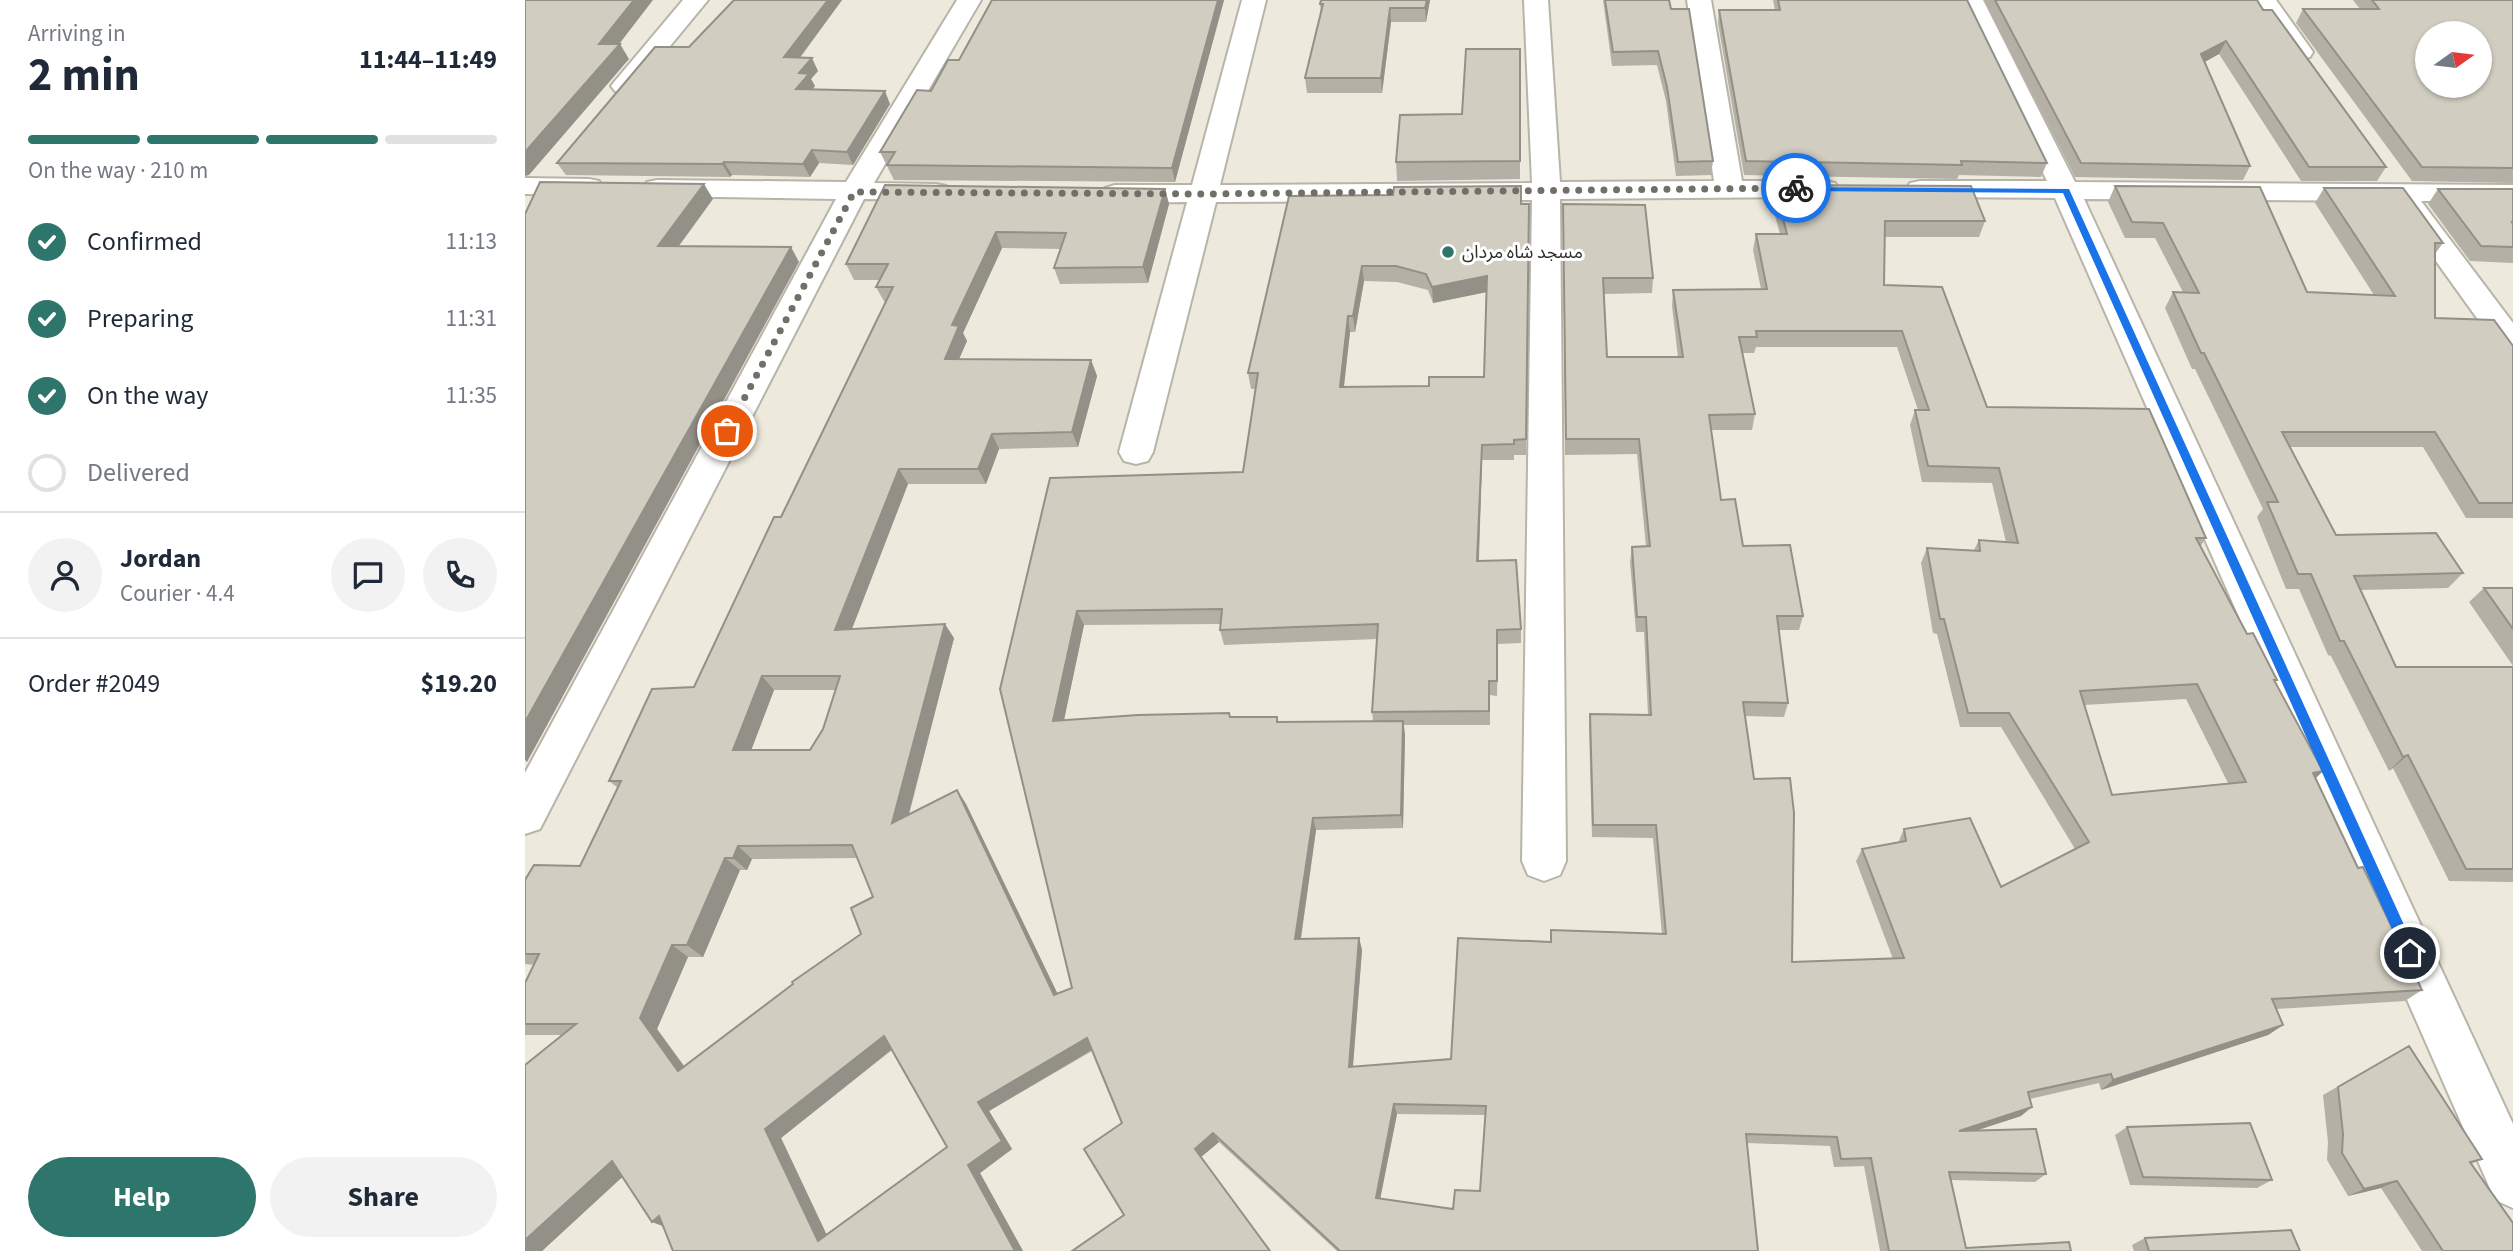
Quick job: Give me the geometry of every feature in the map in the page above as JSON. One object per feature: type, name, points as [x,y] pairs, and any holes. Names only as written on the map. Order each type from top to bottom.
[{"type":"street","points":[[609,103],[697,0]]},
{"type":"street","points":[[525,815],[854,192],[968,0]]},
{"type":"street","points":[[1136,452],[1201,194],[1254,0]]},
{"type":"street","points":[[1535,0],[1546,190],[1544,861]]},
{"type":"street","points":[[1699,0],[1729,188]]},
{"type":"street","points":[[1971,0],[2066,191],[2513,1182]]},
{"type":"street","points":[[2264,0],[2312,68]]},
{"type":"street","points":[[2393,181],[2513,346]]},
{"type":"street","points":[[1891,189],[2066,191],[2393,181],[2513,193]]},
{"type":"street","points":[[537,187],[965,192]]},
{"type":"street","points":[[1090,193],[1850,189]]},
{"type":"building","points":[[525,0],[634,0],[599,44],[620,44],[525,152]]},
{"type":"building","points":[[734,0],[828,0],[784,57],[812,58],[799,73],[809,74],[796,89],[885,91],[847,152],[812,150],[803,164],[557,163],[655,47],[689,47]]},
{"type":"building","points":[[992,0],[1218,0],[1172,168],[887,165],[895,152],[880,152],[917,90],[931,91],[948,60],[959,60]]},
{"type":"building","points":[[1321,0],[1427,0],[1425,8],[1390,8],[1381,78],[1305,78],[1323,4],[1320,4]]},
{"type":"building","points":[[1605,0],[1669,0],[1671,9],[1689,9],[1713,161],[1678,162],[1667,87],[1658,51],[1613,52]]},
{"type":"building","points":[[1778,0],[1967,0],[2047,163],[1961,161],[1962,165],[1746,161],[1719,10],[1780,10]]},
{"type":"building","points":[[1995,0],[2257,0],[2263,10],[2272,10],[2386,167],[2309,167],[2226,41],[2201,54],[2250,166],[2081,163]]},
{"type":"building","points":[[2372,0],[2513,0],[2513,168],[2422,167],[2303,9],[2379,9]]},
{"type":"building","points":[[1466,49],[1520,49],[1520,161],[1396,162],[1400,115],[1462,114]]},
{"type":"building","points":[[540,182],[704,184],[658,246],[791,247],[525,722],[525,214]]},
{"type":"building","points":[[885,185],[1165,189],[1143,267],[1054,268],[1066,233],[996,232],[952,325],[959,326],[945,359],[1091,360],[1072,432],[992,434],[978,469],[899,469],[835,630],[945,624],[892,823],[957,790],[1054,995],[1072,988],[1000,689],[1050,478],[1243,472],[1258,373],[1248,373],[1289,196],[1393,195],[1394,187],[1521,186],[1521,204],[1529,204],[1526,439],[1514,440],[1514,444],[1482,445],[1477,561],[1516,560],[1521,629],[1497,630],[1497,681],[1489,681],[1489,711],[1372,712],[1378,624],[1220,630],[1222,609],[1077,611],[1053,721],[1138,715],[1229,713],[1230,717],[1277,717],[1277,722],[1403,721],[1401,815],[1313,818],[1295,939],[1359,938],[1349,1067],[1451,1059],[1458,938],[1551,942],[1551,930],[1666,934],[1656,825],[1593,825],[1590,714],[1651,715],[1646,617],[1637,617],[1632,547],[1650,546],[1639,439],[1566,439],[1563,204],[1645,205],[1653,278],[1603,278],[1607,357],[1683,357],[1673,290],[1767,289],[1756,234],[1787,234],[1774,185],[1971,186],[1985,221],[1885,221],[1884,285],[1942,287],[1987,407],[2149,409],[2206,538],[2196,538],[2247,634],[2253,633],[2277,680],[2274,680],[2323,771],[2313,773],[2358,868],[2363,867],[2422,990],[2272,999],[2283,1025],[2113,1080],[2111,1074],[2028,1092],[2032,1107],[1959,1131],[2036,1129],[2046,1174],[1949,1172],[1966,1248],[2069,1242],[2071,1251],[1889,1251],[1871,1158],[1841,1159],[1837,1137],[1746,1134],[1758,1251],[1340,1251],[1213,1133],[1195,1149],[1270,1251],[1072,1251],[1124,1215],[1084,1149],[1122,1123],[1087,1038],[978,1102],[1002,1141],[968,1165],[1015,1251],[673,1251],[659,1216],[652,1222],[612,1161],[525,1240],[525,1065],[576,1024],[525,1024],[525,983],[539,954],[525,954],[525,880],[534,865],[580,866],[621,781],[609,781],[652,689],[694,687],[774,517],[781,517],[893,287],[876,287],[888,264],[846,264]],"holes":[[[1362,266],[1396,266],[1426,274],[1432,287],[1487,276],[1484,377],[1429,377],[1429,386],[1340,387],[1348,316],[1353,316]],[[1756,331],[1902,331],[1929,410],[1915,410],[1928,466],[1999,468],[2018,543],[1979,540],[1980,551],[1927,548],[1940,619],[1944,619],[1968,713],[2009,713],[2089,842],[2001,887],[1970,818],[1904,829],[1906,841],[1862,849],[1904,958],[1792,962],[1794,813],[1790,778],[1754,779],[1743,702],[1788,703],[1777,616],[1803,616],[1790,545],[1743,546],[1735,499],[1721,500],[1709,415],[1755,414],[1739,337],[1757,337]],[[762,676],[840,676],[823,729],[810,750],[733,750]],[[2197,684],[2246,782],[2112,795],[2080,691]],[[852,845],[873,897],[851,908],[861,934],[792,982],[793,984],[678,1071],[640,1018],[672,945],[687,945],[725,858],[733,858],[738,846]],[[884,1036],[947,1147],[818,1241],[765,1129]],[[1394,1104],[1486,1106],[1480,1191],[1455,1190],[1453,1209],[1376,1198]]]},
{"type":"building","points":[[2115,186],[2260,187],[2307,292],[2395,296],[2324,188],[2403,188],[2443,243],[2435,243],[2435,318],[2494,320],[2513,346],[2513,503],[2479,503],[2435,432],[2282,432],[2336,535],[2436,533],[2463,573],[2354,576],[2396,667],[2513,667],[2513,869],[2466,869],[2408,755],[2403,757],[2344,641],[2340,641],[2311,574],[2298,574],[2267,502],[2278,502],[2204,353],[2201,353],[2173,292],[2199,293],[2163,223],[2132,222]]},
{"type":"building","points":[[2438,189],[2513,189],[2513,247],[2481,246]]},
{"type":"building","points":[[2484,588],[2513,588],[2513,629]]},
{"type":"building","points":[[2409,1046],[2482,1159],[2470,1162],[2513,1223],[2513,1251],[2443,1251],[2397,1181],[2364,1189],[2342,1153],[2343,1134],[2338,1087]]},
{"type":"building","points":[[2250,1123],[2272,1180],[2143,1177],[2127,1127]]},
{"type":"building","points":[[2291,1230],[2300,1251],[2149,1251],[2145,1238]]},
{"type":"way so far","points":[[727,431],[854,192],[1201,194],[1796,188]]},
{"type":"place","name":"مسجد شاه مردان","points":[[1448,252]]},
{"type":"route","points":[[1796,188],[2066,191],[2410,953]]}]
